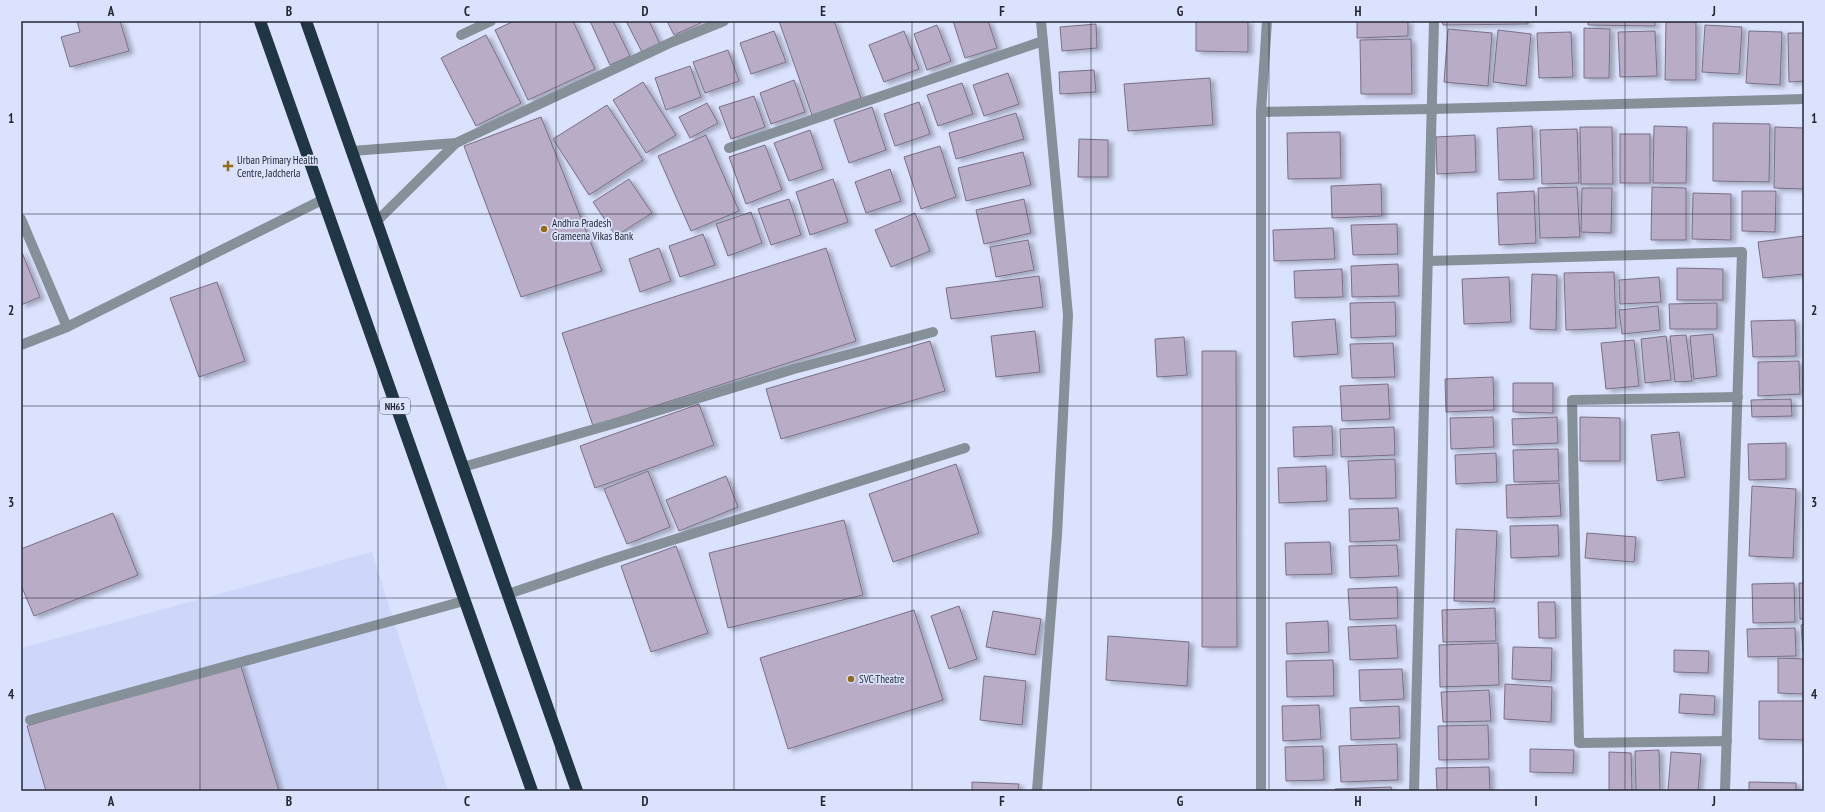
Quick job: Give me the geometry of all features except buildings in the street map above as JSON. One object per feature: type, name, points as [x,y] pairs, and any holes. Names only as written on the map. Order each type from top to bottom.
[{"type":"highway","name":"NH65","points":[[260,21],[532,791]]},
{"type":"highway","points":[[306,21],[577,791]]},
{"type":"street","points":[[460,35],[491,21]]},
{"type":"street","points":[[377,221],[456,144],[672,42],[724,21]]},
{"type":"street","points":[[1038,791],[1057,535],[1068,315],[1041,21]]},
{"type":"street","points":[[1261,791],[1261,112],[1267,21]]},
{"type":"street","points":[[1414,791],[1434,21]]},
{"type":"street","points":[[729,148],[1043,41]]},
{"type":"street","points":[[1261,112],[1431,110],[1804,99]]},
{"type":"street","points":[[352,151],[456,144]]},
{"type":"street","points":[[21,345],[67,327],[322,200]]},
{"type":"street","points":[[21,218],[67,327]]},
{"type":"street","points":[[1428,261],[1742,252],[1725,791]]},
{"type":"street","points":[[463,467],[640,416],[794,369],[933,332]]},
{"type":"street","points":[[1727,741],[1579,743],[1572,400],[1738,397]]},
{"type":"street","points":[[508,594],[606,561],[965,448]]},
{"type":"street","points":[[30,720],[464,600]]},
{"type":"shaded area","points":[[372,552],[448,791],[21,791],[21,648]]},
{"type":"place","name":"Urban Primary Health Centre, Jadcherla","points":[[228,166]]},
{"type":"place","name":"Andhra Pradesh Grameena Vikas Bank","points":[[544,229]]},
{"type":"place","name":"SVC Theatre","points":[[851,679]]}]
